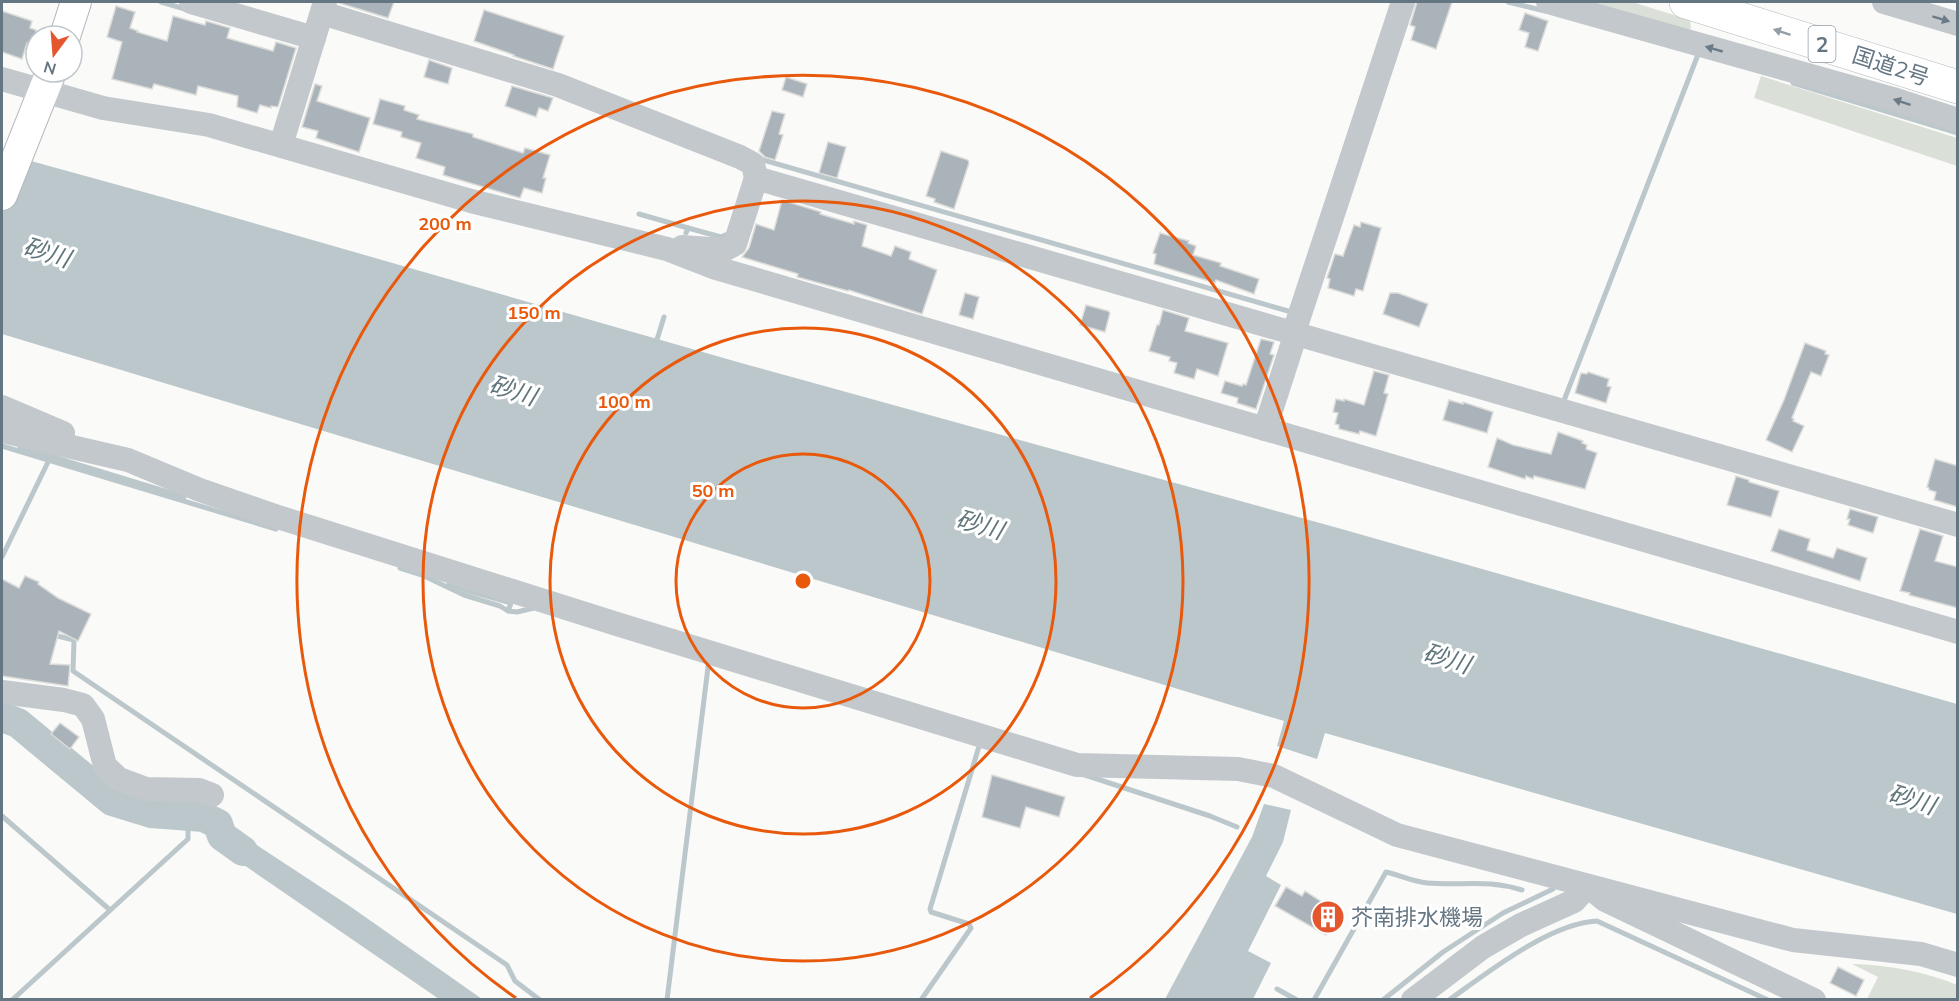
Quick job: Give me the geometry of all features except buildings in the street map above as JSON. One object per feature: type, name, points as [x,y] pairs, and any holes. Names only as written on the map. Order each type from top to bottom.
[{"type":"highway","name":"国道2号","points":[[1686,2],[1958,87]]},
{"type":"highway","name":"国道2号","points":[[1759,2],[1958,64]]},
{"type":"main road","points":[[68,24],[76,2]]},
{"type":"main road","points":[[2,195],[43,94]]},
{"type":"street","points":[[191,2],[313,43]]},
{"type":"street","points":[[1265,429],[1295,330],[1403,2]]},
{"type":"street","points":[[1548,2],[1893,99],[1958,120]]},
{"type":"street","points":[[1884,2],[1958,24]]},
{"type":"street","points":[[281,146],[313,43],[326,12],[558,85],[753,164],[756,178],[735,244],[724,250],[687,246],[667,249]]},
{"type":"street","points":[[2,79],[43,94],[103,108],[209,125],[471,201],[667,249],[716,268],[1958,632]]},
{"type":"street","points":[[756,178],[1295,330],[1958,525]]},
{"type":"street","points":[[2,407],[200,489],[278,517],[1077,765],[1238,769],[1274,776],[1397,835],[1793,939],[1921,954],[1958,965]]},
{"type":"street","points":[[2,430],[128,460]]},
{"type":"street","points":[[2,692],[64,700],[82,705],[93,719],[105,766],[119,779],[146,789],[199,790],[212,795]]},
{"type":"street","points":[[1413,999],[1483,947],[1574,901],[1588,886]]},
{"type":"street","points":[[1588,886],[1605,900],[1814,999]]},
{"type":"shaded area","points":[[1569,2],[1632,2],[1690,20],[1691,28],[1688,33]]},
{"type":"shaded area","points":[[1761,76],[1957,138],[1957,166],[1754,98]]},
{"type":"shaded area","points":[[1852,964],[1906,970],[1944,980],[1957,985],[1957,999],[1867,999],[1878,977]]},
{"type":"water","name":"砂川","points":[[2,153],[1957,704],[1957,914],[1325,733],[1317,759],[1277,746],[1284,721],[2,334]]},
{"type":"water","points":[[1264,804],[1291,810],[1283,842],[1266,876],[1281,885],[1248,951],[1271,963],[1253,999],[1165,999],[1252,837]]},
{"type":"water","points":[[217,819],[351,907],[482,999],[439,999],[209,841]]},
{"type":"waterway","points":[[161,2],[185,9]]},
{"type":"waterway","points":[[1508,2],[1545,11]]},
{"type":"waterway","points":[[1563,403],[1699,52]]},
{"type":"waterway","points":[[1793,83],[1958,133]]},
{"type":"waterway","points":[[760,159],[1295,313]]},
{"type":"waterway","points":[[639,214],[688,228]]},
{"type":"waterway","points":[[686,233],[688,228],[721,237],[730,233]]},
{"type":"waterway","points":[[655,346],[664,317]]},
{"type":"waterway","points":[[2,446],[276,529]]},
{"type":"waterway","points":[[20,447],[184,497]]},
{"type":"waterway","points":[[2,557],[49,460]]},
{"type":"waterway","points":[[400,568],[508,611],[517,612],[534,608]]},
{"type":"waterway","points":[[449,583],[511,603],[508,611]]},
{"type":"waterway","points":[[53,635],[74,640],[73,671],[507,965],[515,981],[540,1000]]},
{"type":"waterway","points":[[667,1000],[709,659]]},
{"type":"waterway","points":[[2,717],[18,723],[112,801],[151,813],[204,817],[218,824],[222,836],[243,851]]},
{"type":"waterway","points":[[921,1000],[971,928],[969,924],[931,912],[930,909],[980,743]]},
{"type":"waterway","points":[[1085,775],[1237,827]]},
{"type":"waterway","points":[[2,816],[110,910]]},
{"type":"waterway","points":[[12,1000],[188,839],[188,817]]},
{"type":"waterway","points":[[1314,1000],[1386,872],[1422,882],[1486,884],[1522,890]]},
{"type":"waterway","points":[[1383,1000],[1443,952],[1503,913],[1553,889]]},
{"type":"waterway","points":[[1449,1000],[1500,964],[1540,940],[1559,930],[1597,921],[1768,1000]]},
{"type":"waterway","points":[[1277,989],[1297,1000]]},
{"type":"place","name":"芥南排水機場","points":[[1328,917]]}]
